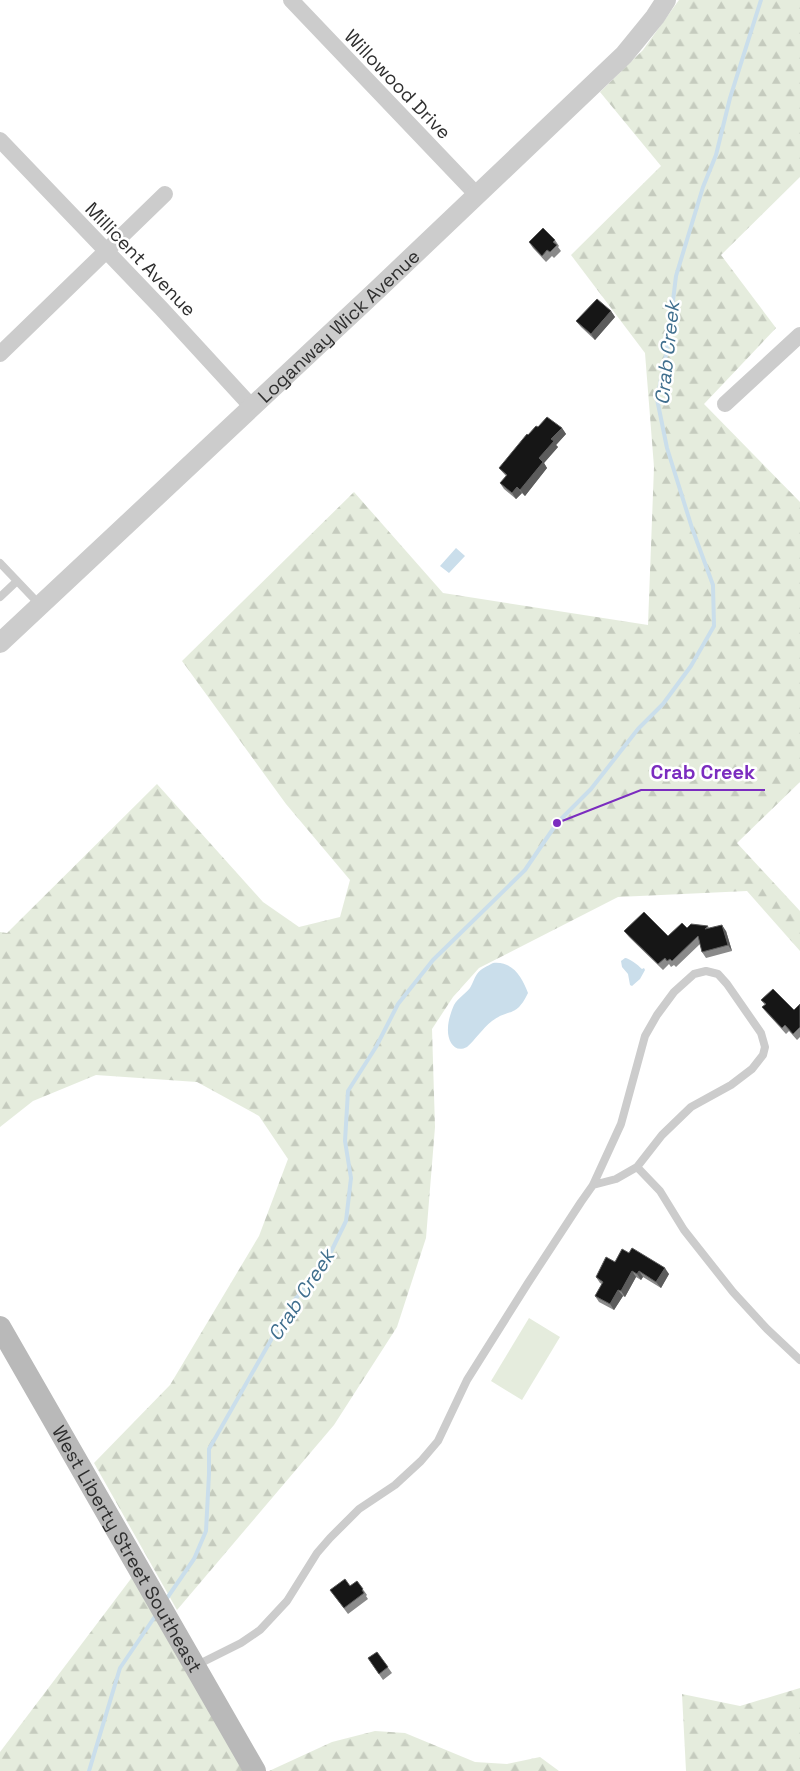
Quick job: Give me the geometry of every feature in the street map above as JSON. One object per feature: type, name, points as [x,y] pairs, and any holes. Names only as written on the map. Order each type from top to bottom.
[{"type":"main road","name":"West Liberty Street Southeast","points":[[0,1327],[255,1771]]},
{"type":"street","name":"Willowood Drive","points":[[291,0],[477,195]]},
{"type":"street","name":"Loganway Wick Avenue","points":[[0,643],[624,55],[655,17],[666,0]]},
{"type":"street","name":"Millicent Avenue","points":[[0,140],[252,407]]},
{"type":"street","points":[[0,354],[165,194]]},
{"type":"street","points":[[725,404],[800,335]]},
{"type":"lane","points":[[0,563],[41,605]]},
{"type":"lane","points":[[0,597],[17,581]]},
{"type":"lane","points":[[195,1666],[241,1643],[260,1630],[287,1601],[317,1553],[330,1538],[359,1509],[395,1486],[421,1461],[438,1441],[468,1380],[533,1275],[594,1185],[621,1124],[645,1036],[674,992],[694,974],[706,971],[718,974],[727,984],[760,1033],[765,1047],[763,1055],[752,1069],[731,1085],[691,1107],[662,1135],[638,1167],[616,1179],[594,1185]]},
{"type":"lane","points":[[638,1167],[660,1192],[684,1230],[733,1292],[767,1329],[800,1360]]},
{"type":"green space","points":[[679,0],[800,0],[800,177],[721,255],[776,328],[704,404],[800,502],[800,782],[737,843],[800,911],[800,951],[747,891],[618,897],[479,968],[453,997],[432,1029],[435,1127],[426,1238],[397,1327],[334,1425],[177,1610],[94,1463],[170,1385],[259,1236],[288,1159],[259,1116],[197,1082],[96,1075],[33,1101],[0,1127],[0,932],[7,933],[157,784],[263,902],[299,927],[340,917],[350,880],[286,804],[182,661],[354,492],[443,593],[648,625],[654,467],[645,353],[571,255],[661,166],[600,92],[643,50]]},
{"type":"green space","points":[[529,1318],[560,1337],[522,1400],[491,1381]]},
{"type":"green space","points":[[133,1576],[245,1771],[0,1771],[0,1752]]},
{"type":"green space","points":[[800,1688],[800,1771],[686,1771],[682,1694],[740,1706]]},
{"type":"green space","points":[[375,1731],[405,1733],[475,1762],[507,1764],[540,1757],[559,1771],[269,1771],[332,1742]]},
{"type":"water","points":[[456,548],[465,556],[449,573],[440,566]]},
{"type":"water","points":[[625,958],[645,970],[640,979],[632,986],[630,985],[628,974],[622,967],[621,961]]},
{"type":"water","points":[[493,963],[506,965],[516,971],[528,993],[520,1006],[492,1021],[467,1047],[458,1049],[452,1045],[448,1033],[449,1019],[454,1005],[470,988],[479,972]]},
{"type":"building","points":[[543,228],[555,240],[553,242],[557,245],[550,252],[547,250],[542,256],[529,242]]},
{"type":"building","points":[[597,299],[611,311],[591,334],[576,321]]},
{"type":"building","points":[[547,417],[562,428],[551,439],[554,441],[539,458],[543,462],[520,490],[517,487],[512,493],[500,483],[507,475],[499,468],[527,434],[536,426],[538,427]]},
{"type":"building","points":[[644,912],[668,936],[682,923],[687,928],[691,924],[708,926],[705,929],[722,925],[728,945],[702,952],[698,936],[672,961],[670,959],[667,961],[665,958],[658,964],[624,931]]},
{"type":"building","points":[[773,989],[794,1010],[800,1004],[800,1027],[793,1034],[785,1025],[782,1028],[762,1007],[766,1004],[761,1000]]},
{"type":"building","points":[[632,1248],[665,1268],[656,1282],[639,1271],[637,1274],[632,1271],[621,1291],[618,1290],[610,1304],[595,1296],[603,1282],[596,1277],[606,1257],[615,1262],[622,1249],[629,1253]]},
{"type":"building","points":[[345,1579],[350,1586],[357,1581],[364,1593],[344,1608],[330,1590]]},
{"type":"building","points":[[377,1652],[388,1667],[379,1674],[368,1658]]},
{"type":"waterway","name":"Crab Creek","points":[[165,1601],[194,1559],[206,1531],[209,1449],[292,1303],[325,1264],[346,1221],[351,1178],[345,1141],[348,1091],[376,1047],[398,1004],[433,960],[525,870],[557,823],[591,789],[638,729],[663,704],[691,666],[714,626],[713,585],[692,528],[667,448],[657,399],[667,350],[676,276],[703,187],[716,155],[730,98],[761,0]]},
{"type":"waterway","name":"Crab Creek","points":[[89,1771],[120,1668],[156,1615]]},
{"type":"place","name":"Crab Creek","points":[[557,823]]}]
